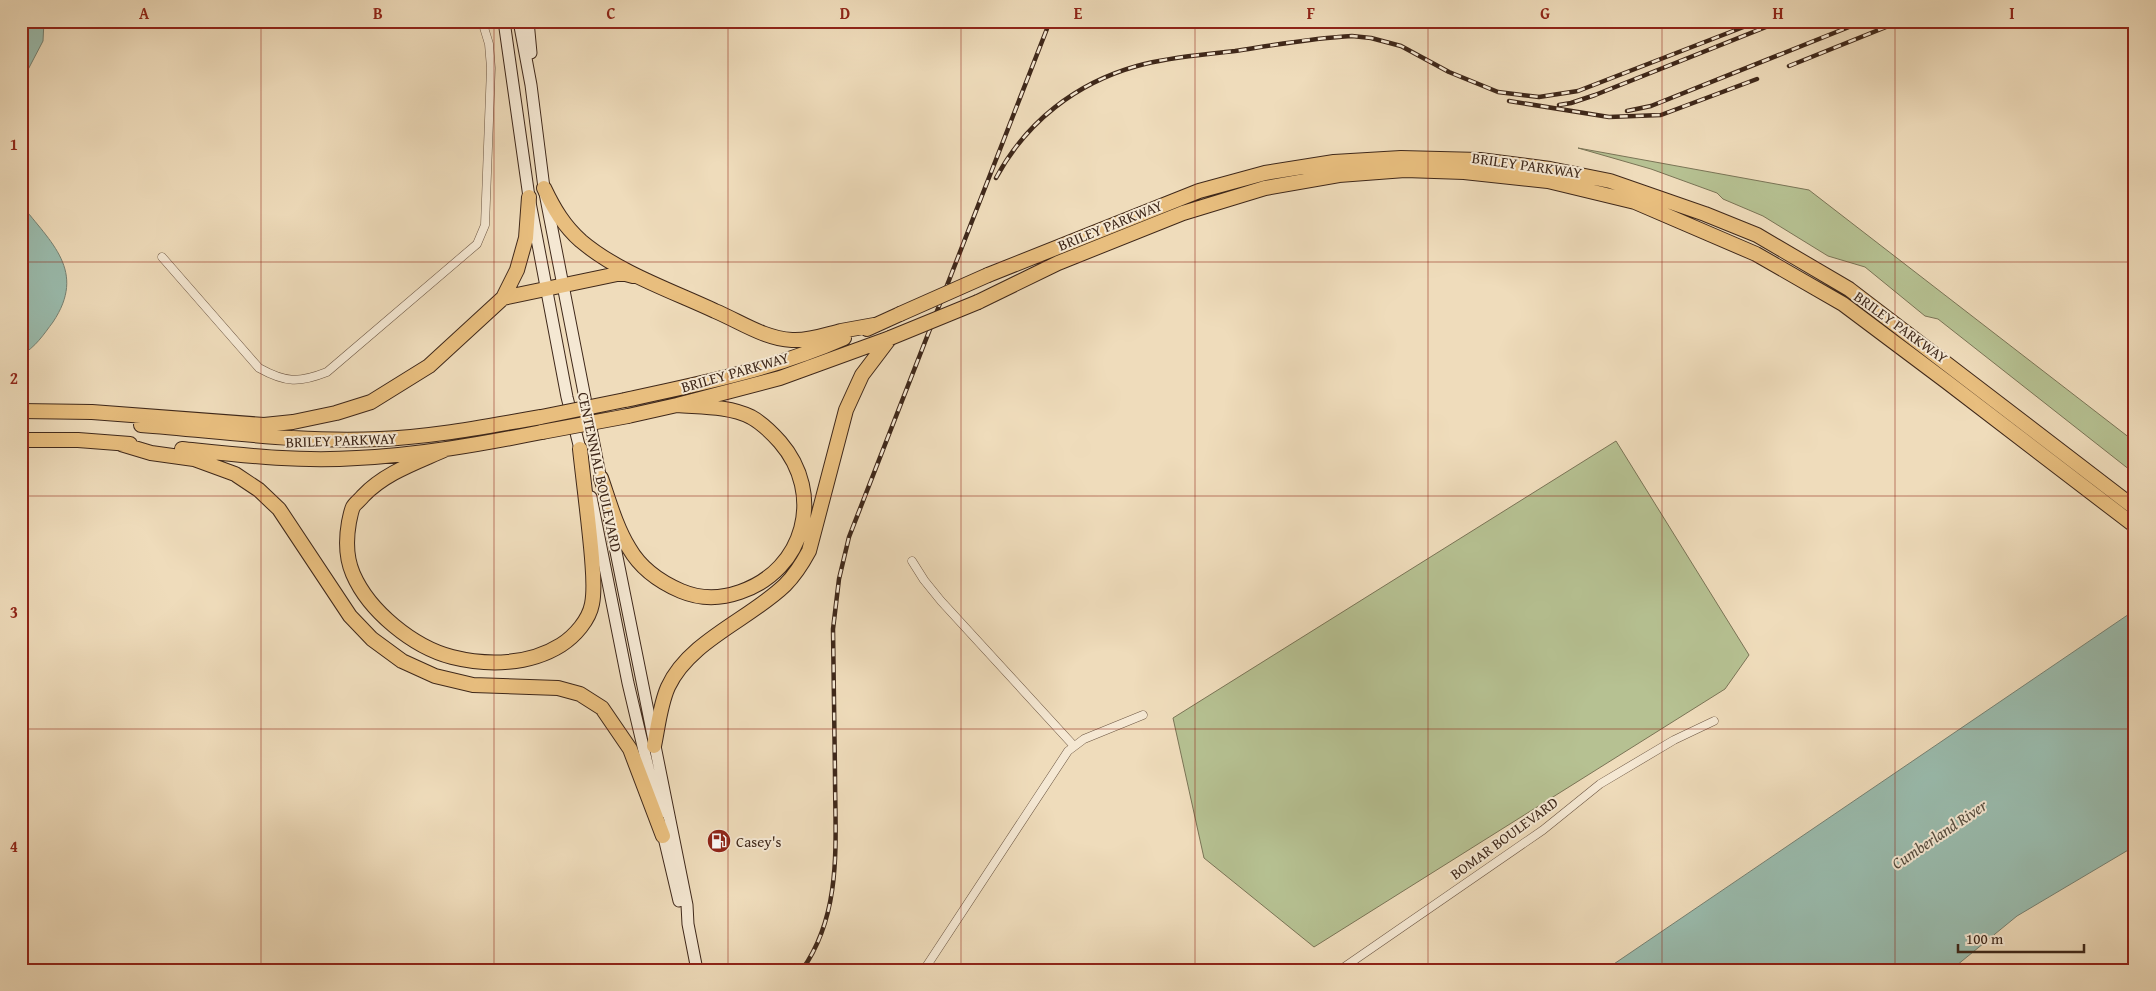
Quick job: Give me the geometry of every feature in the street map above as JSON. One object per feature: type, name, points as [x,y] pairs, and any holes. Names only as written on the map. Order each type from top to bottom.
[{"type":"highway","name":"BRILEY PARKWAY","points":[[21,419],[91,420],[308,440],[380,440],[430,435],[541,417],[723,379],[782,362],[874,325],[988,275],[1199,191],[1265,173],[1334,162],[1401,158],[1480,160],[1550,169],[1610,181],[1705,214],[1757,235],[1849,289],[2135,508]]},
{"type":"highway","name":"BRILEY PARKWAY","points":[[21,440],[78,440],[279,458],[357,458],[444,450],[542,432],[677,406],[780,378],[890,338],[978,302],[1058,262],[1183,213],[1265,188],[1339,175],[1405,170],[1464,172],[1548,181],[1635,202],[1756,254],[1843,304],[2135,526]]},
{"type":"highway","points":[[544,188],[554,209],[565,225],[581,241],[639,277],[718,312],[754,331],[773,338],[794,340],[818,338],[874,325]]},
{"type":"highway","points":[[21,412],[92,412],[264,425],[293,422],[336,413],[371,402],[428,366],[503,298],[517,270],[526,238],[529,198]]},
{"type":"highway","points":[[503,298],[622,273],[639,277]]},
{"type":"highway","points":[[654,746],[668,687],[682,667],[696,652],[765,602],[798,570],[809,551],[846,410],[862,375],[890,338]]},
{"type":"highway","points":[[600,478],[629,549],[646,570],[663,583],[691,595],[712,598],[733,595],[753,588],[772,575],[788,560],[797,541],[803,520],[805,499],[794,462],[771,432],[751,417],[730,411],[677,406]]},
{"type":"highway","points":[[122,444],[151,453],[194,459],[235,474],[258,490],[279,508],[350,616],[372,639],[402,661],[435,676],[473,685],[558,688],[580,694],[602,708],[630,748],[663,836]]},
{"type":"highway","points":[[444,450],[396,470],[372,487],[353,507],[346,537],[348,555],[353,574],[364,592],[384,617],[404,634],[450,657],[493,662],[521,660],[552,651],[569,640],[584,624],[592,604],[594,579],[580,449]]},
{"type":"main road","name":"CENTENNIAL BOULEVARD","points":[[504,21],[529,198],[568,397],[643,751],[654,786],[663,836],[678,899],[688,924]]},
{"type":"main road","name":"CENTENNIAL BOULEVARD","points":[[520,21],[531,84],[544,188],[600,478],[687,905],[688,924],[696,970]]},
{"type":"main road","points":[[528,21],[531,38],[531,84]]},
{"type":"street","points":[[162,257],[259,368],[277,378],[306,380],[327,372],[477,244],[485,225],[491,68],[489,44],[482,21]]},
{"type":"street","points":[[912,561],[941,601],[1074,746]]},
{"type":"street","points":[[924,970],[1054,770],[1074,746],[1084,739],[1143,715]]},
{"type":"street","name":"BOMAR BOULEVARD","points":[[1340,970],[1543,830],[1600,784],[1674,740],[1714,721]]},
{"type":"green space","points":[[1578,148],[1809,190],[2135,442],[2135,474],[1938,319],[1925,316],[1865,267],[1828,256],[1763,216],[1723,199],[1717,193],[1651,169]]},
{"type":"green space","points":[[1616,441],[1749,655],[1725,689],[1314,947],[1204,858],[1173,718]]},
{"type":"water","points":[[21,21],[44,21],[43,41],[21,83]]},
{"type":"water","points":[[21,204],[61,258],[66,273],[67,288],[63,304],[53,322],[35,345],[21,355]]},
{"type":"water","name":"Cumberland River","points":[[2135,610],[2135,846],[2017,916],[1951,970],[1605,970]]},
{"type":"railway","points":[[802,970],[815,948],[824,924],[834,875],[836,825],[833,629],[839,579],[849,537],[1050,21]]},
{"type":"railway","points":[[996,178],[1022,139],[1055,107],[1093,83],[1115,73],[1149,63],[1308,40],[1352,36],[1371,38],[1401,46],[1449,72],[1498,92],[1539,97],[1578,91],[1759,21]]},
{"type":"railway","points":[[1559,105],[1595,95],[1781,21]]},
{"type":"railway","points":[[1627,111],[1651,106],[1864,21]]},
{"type":"railway","points":[[1789,66],[1901,21]]},
{"type":"railway","points":[[1509,101],[1609,117],[1661,115],[1757,79]]},
{"type":"place","name":"Casey's","points":[[719,841]]}]
